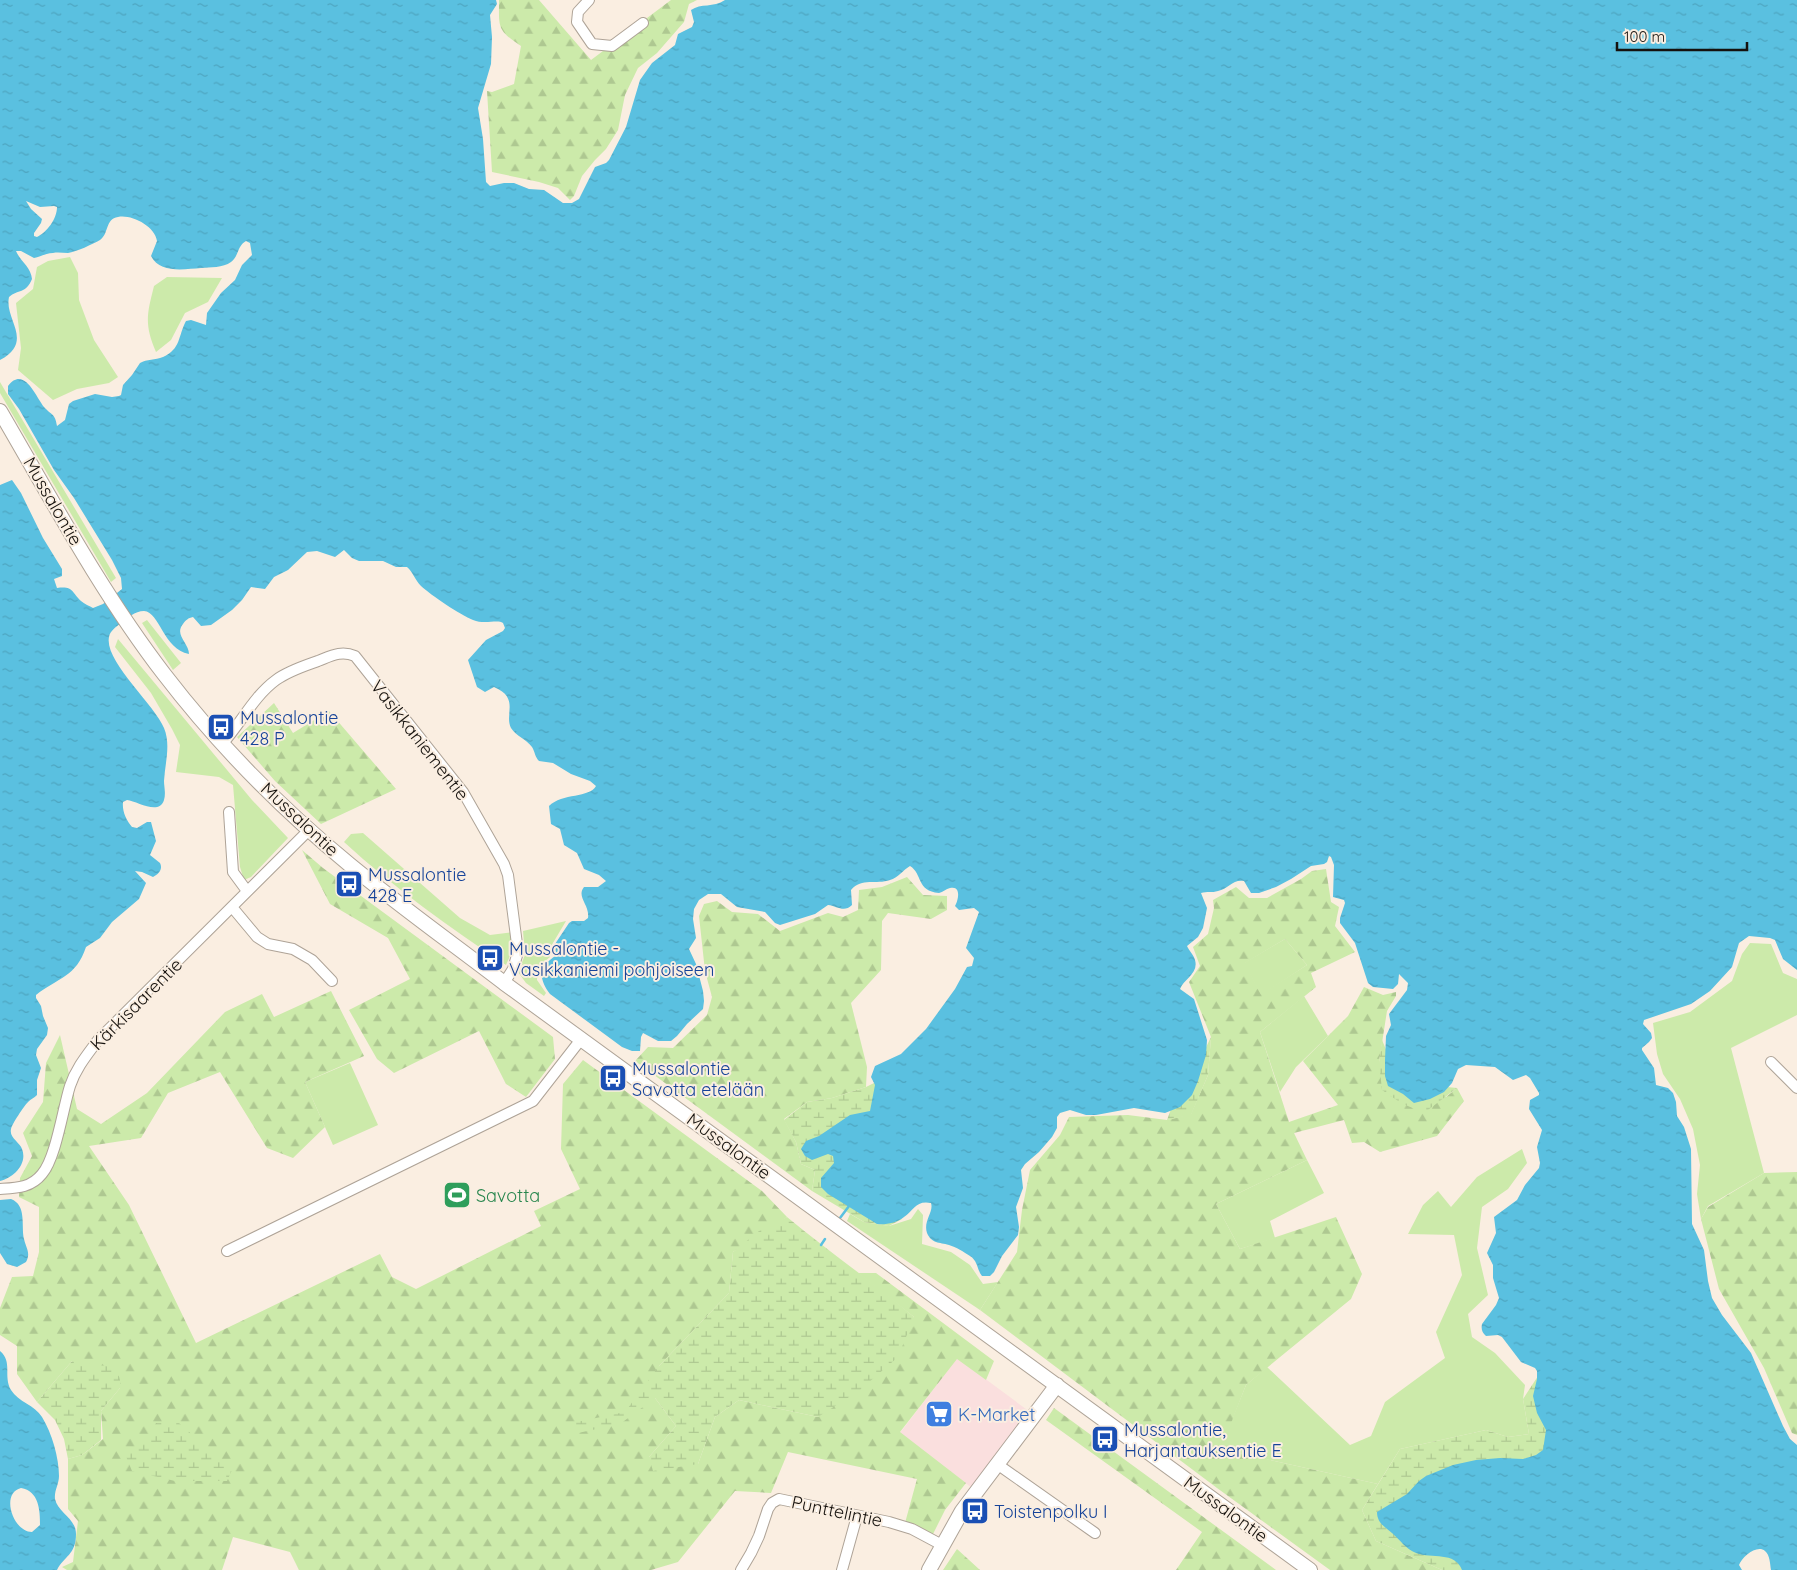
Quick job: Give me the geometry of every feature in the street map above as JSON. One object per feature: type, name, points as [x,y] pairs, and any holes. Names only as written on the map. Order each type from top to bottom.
[{"type":"main road","name":"Mussalontie","points":[[0,411],[105,590],[164,674],[223,743],[309,830],[400,905],[504,983],[1310,1570]]},
{"type":"main road","points":[[929,1570],[962,1511],[1057,1385]]},
{"type":"street","points":[[589,0],[578,12],[577,22],[592,44],[612,46],[642,23]]},
{"type":"street","name":"Vasikkaniementie","points":[[223,743],[258,697],[275,681],[292,671],[337,654],[346,653],[355,656],[463,792],[504,864],[508,875],[518,952],[513,969],[504,983]]},
{"type":"street","points":[[229,812],[233,872],[247,891]]},
{"type":"street","name":"Kärkisaarentie","points":[[0,1189],[25,1187],[42,1175],[49,1164],[70,1086],[79,1064],[98,1040],[309,830]]},
{"type":"street","points":[[232,907],[257,937],[268,944],[293,949],[312,960],[332,981]]},
{"type":"street","points":[[227,1251],[533,1101],[582,1038]]},
{"type":"street","points":[[1771,1062],[1797,1088]]},
{"type":"street","points":[[997,1464],[1094,1533]]},
{"type":"street","name":"Punttelintie","points":[[741,1570],[759,1536],[768,1510],[772,1503],[779,1499],[889,1522],[912,1529],[942,1545]]},
{"type":"street","points":[[842,1570],[857,1516]]},
{"type":"shaded area","points":[[957,1358],[1030,1412],[972,1488],[900,1433]]},
{"type":"green space","points":[[499,0],[539,0],[591,60],[671,0],[697,0],[689,4],[684,22],[657,53],[638,68],[625,95],[618,130],[606,149],[582,176],[574,196],[570,200],[558,188],[492,172],[487,91],[492,92],[514,84],[521,46],[507,36],[501,28]]},
{"type":"green space","points":[[70,257],[78,273],[79,300],[94,340],[118,377],[109,383],[77,389],[53,400],[18,370],[21,348],[16,303],[33,289],[37,267],[48,261]]},
{"type":"green space","points":[[167,277],[222,278],[208,302],[185,313],[171,340],[156,352],[148,326],[148,312],[154,286]]},
{"type":"green space","points":[[0,382],[116,578],[111,582],[0,393]]},
{"type":"green space","points":[[147,620],[181,663],[173,670],[142,623]]},
{"type":"green space","points":[[118,639],[252,800],[288,838],[251,877],[244,880],[240,867],[233,785],[219,777],[176,772],[180,745],[151,693],[115,647]]},
{"type":"green space","points":[[274,703],[293,733],[329,711],[396,789],[321,824],[275,781],[237,737]]},
{"type":"green space","points":[[363,833],[460,918],[490,935],[513,932],[512,951],[506,965],[422,906],[344,842],[351,834]]},
{"type":"green space","points":[[302,850],[323,868],[553,1037],[555,1059],[526,1097],[506,1084],[479,1031],[394,1073],[377,1059],[349,1010],[410,979],[388,938],[330,904]]},
{"type":"green space","points":[[1326,869],[1331,902],[1339,907],[1335,926],[1355,952],[1311,973],[1316,987],[1260,1032],[1289,1122],[1338,1105],[1303,1061],[1348,1016],[1364,987],[1383,995],[1396,992],[1396,996],[1387,1011],[1379,1062],[1446,1097],[1457,1088],[1464,1101],[1437,1136],[1380,1152],[1364,1142],[1352,1143],[1344,1120],[1294,1133],[1307,1160],[1216,1204],[1240,1249],[1336,1217],[1362,1274],[1351,1299],[1246,1385],[1221,1449],[1378,1484],[1362,1510],[1376,1541],[1442,1570],[1330,1570],[1217,1488],[980,1310],[1017,1252],[1022,1210],[1030,1170],[1060,1135],[1069,1117],[1128,1115],[1167,1120],[1191,1114],[1208,1075],[1211,1037],[1189,982],[1200,966],[1193,947],[1208,934],[1214,908],[1213,900],[1236,887],[1249,898],[1267,898],[1312,871]],"holes":[[[1285,939],[1307,965],[1261,994],[1245,963]]]},
{"type":"green space","points":[[907,877],[923,895],[947,896],[947,910],[931,919],[888,913],[882,921],[881,970],[851,1003],[867,1067],[866,1087],[832,1098],[807,1102],[784,1119],[796,1142],[801,1164],[815,1170],[812,1191],[635,1061],[648,1047],[673,1048],[707,1015],[712,997],[705,971],[699,916],[704,904],[717,901],[732,912],[758,914],[780,931],[828,913],[843,917],[858,910],[859,890],[882,887]]},
{"type":"green space","points":[[566,921],[550,948],[550,957],[538,967],[537,980],[546,993],[544,996],[526,983],[518,972],[525,955],[523,931]]},
{"type":"green space","points":[[1285,939],[1307,965],[1261,995],[1244,963]]},
{"type":"green space","points":[[1750,943],[1771,944],[1783,973],[1797,979],[1797,1015],[1731,1048],[1764,1173],[1708,1206],[1701,1219],[1697,1194],[1700,1165],[1693,1129],[1680,1099],[1663,1074],[1657,1054],[1653,1023],[1690,1012],[1732,981],[1742,954]]},
{"type":"green space","points":[[331,991],[364,1056],[305,1082],[325,1127],[293,1158],[267,1148],[220,1072],[168,1093],[141,1138],[89,1146],[129,1205],[196,1343],[380,1254],[392,1277],[416,1289],[541,1226],[534,1211],[580,1189],[561,1149],[563,1084],[583,1060],[762,1191],[787,1217],[733,1252],[729,1293],[659,1366],[655,1398],[676,1426],[649,1457],[698,1464],[715,1417],[739,1400],[818,1417],[914,1317],[858,1273],[876,1273],[994,1361],[986,1380],[957,1359],[900,1432],[966,1483],[945,1510],[933,1534],[905,1523],[917,1479],[788,1452],[771,1493],[735,1491],[678,1562],[651,1570],[299,1570],[290,1552],[233,1537],[222,1570],[67,1570],[62,1567],[73,1562],[78,1521],[68,1509],[68,1459],[82,1455],[103,1439],[101,1411],[120,1388],[72,1361],[37,1402],[17,1374],[17,1346],[0,1335],[0,1308],[12,1277],[33,1276],[39,1252],[39,1207],[19,1197],[20,1178],[32,1156],[23,1133],[43,1102],[46,1063],[60,1035],[77,1109],[101,1124],[147,1093],[225,1012],[262,994],[274,1017]]},
{"type":"green space","points":[[1304,996],[1328,1036],[1296,1067],[1280,1092],[1260,1032]]},
{"type":"green space","points":[[1211,1037],[1208,1075],[1191,1115],[1167,1120],[1180,1085],[1195,1070]]},
{"type":"green space","points":[[1382,1040],[1392,1064],[1437,1086],[1457,1088],[1424,1113],[1401,1103],[1382,1090],[1379,1062]]},
{"type":"green space","points":[[350,1063],[378,1125],[333,1145],[305,1082]]},
{"type":"green space","points":[[878,1081],[851,1196],[902,1219],[889,1226],[864,1222],[812,1191],[815,1170],[801,1164],[796,1142],[784,1120],[807,1102],[832,1098]]},
{"type":"green space","points":[[1522,1149],[1527,1163],[1508,1189],[1482,1207],[1477,1248],[1488,1295],[1468,1314],[1472,1337],[1495,1353],[1525,1385],[1523,1399],[1529,1434],[1508,1437],[1486,1430],[1400,1449],[1378,1484],[1220,1449],[1246,1385],[1267,1367],[1350,1445],[1371,1436],[1385,1402],[1445,1358],[1436,1332],[1462,1275],[1454,1235],[1408,1234],[1423,1205],[1438,1191],[1451,1207],[1477,1177]]},
{"type":"green space","points":[[1307,1160],[1324,1193],[1270,1221],[1275,1238],[1240,1249],[1216,1204]]},
{"type":"green space","points":[[1797,1172],[1797,1435],[1792,1433],[1764,1368],[1719,1289],[1701,1219],[1708,1207],[1764,1173]]},
{"type":"green space","points":[[918,1209],[923,1215],[922,1244],[951,1252],[970,1265],[983,1284],[998,1282],[980,1310],[847,1221],[850,1214],[864,1222],[889,1226],[911,1219]]},
{"type":"green space","points":[[787,1217],[914,1317],[898,1357],[860,1390],[818,1417],[739,1400],[715,1417],[698,1464],[653,1471],[649,1457],[676,1426],[655,1398],[620,1424],[578,1433],[567,1424],[625,1412],[659,1366],[729,1293],[733,1252],[759,1231]]},
{"type":"green space","points":[[72,1361],[112,1367],[120,1378],[120,1388],[101,1411],[101,1440],[82,1455],[68,1459],[64,1439],[55,1420],[37,1402]]},
{"type":"green space","points":[[1538,1376],[1640,1570],[1442,1570],[1376,1541],[1362,1510],[1400,1449],[1486,1430],[1508,1437],[1529,1434],[1523,1399]]},
{"type":"green space","points":[[1054,1408],[1276,1570],[1176,1570],[1202,1532],[1046,1420]]},
{"type":"green space","points":[[156,1423],[179,1423],[232,1470],[227,1481],[175,1481],[132,1471],[125,1454],[143,1443]]},
{"type":"green space","points":[[957,1549],[980,1570],[943,1570]]},
{"type":"water","points":[[0,0],[496,0],[497,4],[490,15],[492,37],[491,64],[478,108],[483,139],[486,182],[490,186],[514,183],[529,189],[544,190],[563,203],[572,203],[579,199],[595,167],[609,160],[626,127],[640,80],[652,63],[675,45],[678,34],[692,27],[694,22],[691,10],[725,0],[1797,0],[1797,970],[1783,959],[1775,940],[1749,936],[1739,943],[1732,967],[1710,991],[1691,1004],[1644,1020],[1643,1024],[1651,1033],[1652,1038],[1642,1050],[1654,1068],[1656,1085],[1668,1088],[1673,1093],[1677,1116],[1684,1127],[1691,1149],[1692,1224],[1704,1250],[1712,1298],[1722,1315],[1751,1353],[1783,1426],[1790,1439],[1797,1445],[1797,1570],[1771,1570],[1767,1553],[1762,1549],[1758,1549],[1750,1552],[1743,1558],[1739,1565],[1742,1570],[1462,1570],[1459,1564],[1449,1558],[1422,1555],[1412,1551],[1380,1522],[1377,1512],[1407,1494],[1426,1476],[1453,1465],[1476,1460],[1523,1459],[1536,1455],[1543,1450],[1546,1430],[1537,1413],[1533,1396],[1537,1371],[1535,1368],[1521,1362],[1502,1337],[1498,1335],[1486,1336],[1482,1328],[1482,1324],[1499,1298],[1493,1278],[1493,1265],[1487,1253],[1496,1233],[1494,1217],[1517,1200],[1525,1185],[1539,1168],[1537,1147],[1542,1130],[1529,1109],[1530,1100],[1539,1095],[1539,1093],[1526,1075],[1513,1080],[1495,1067],[1466,1065],[1458,1069],[1452,1083],[1444,1092],[1430,1099],[1414,1103],[1403,1094],[1388,1086],[1385,1076],[1385,1060],[1386,1036],[1391,1025],[1389,1014],[1407,990],[1408,983],[1399,974],[1398,984],[1393,989],[1373,987],[1368,983],[1355,943],[1340,923],[1345,903],[1344,900],[1333,897],[1334,865],[1331,857],[1329,856],[1324,864],[1311,866],[1276,887],[1259,893],[1251,893],[1244,881],[1240,881],[1216,892],[1201,893],[1207,908],[1203,928],[1198,937],[1187,946],[1196,965],[1180,989],[1194,999],[1207,1040],[1206,1055],[1192,1095],[1180,1107],[1165,1113],[1134,1108],[1096,1115],[1086,1115],[1070,1110],[1060,1113],[1057,1117],[1057,1128],[1052,1137],[1021,1170],[1023,1188],[1016,1207],[1019,1227],[1018,1235],[1002,1256],[994,1272],[990,1276],[982,1276],[975,1260],[970,1256],[954,1247],[934,1241],[929,1237],[926,1225],[932,1206],[931,1203],[919,1204],[904,1217],[894,1222],[877,1224],[828,1194],[821,1187],[821,1178],[834,1163],[833,1156],[828,1154],[812,1160],[805,1156],[801,1149],[806,1141],[819,1136],[850,1115],[870,1111],[875,1085],[871,1077],[875,1066],[901,1054],[926,1029],[955,989],[967,967],[972,966],[974,958],[966,948],[979,912],[974,908],[959,910],[955,906],[958,891],[954,888],[949,888],[939,893],[927,889],[910,866],[893,879],[864,882],[855,886],[851,890],[852,905],[846,909],[828,905],[815,914],[780,925],[775,923],[765,912],[737,907],[721,894],[708,894],[699,900],[694,909],[693,919],[696,938],[689,949],[696,964],[703,991],[703,1009],[671,1041],[658,1041],[643,1033],[640,1051],[632,1051],[622,1047],[550,994],[542,977],[543,967],[556,955],[555,944],[569,923],[572,921],[584,921],[588,918],[587,909],[582,898],[584,887],[598,887],[606,881],[599,875],[584,869],[577,853],[564,845],[560,829],[551,824],[549,806],[561,799],[593,790],[596,786],[590,781],[571,774],[553,763],[539,761],[532,747],[511,728],[509,723],[510,706],[507,696],[494,687],[485,692],[477,687],[468,660],[486,640],[503,631],[505,628],[503,623],[477,621],[461,614],[421,586],[407,567],[396,567],[383,561],[359,561],[352,558],[344,550],[335,557],[317,551],[307,552],[288,570],[274,577],[265,589],[251,587],[232,610],[211,625],[201,626],[193,617],[187,619],[180,632],[189,654],[180,651],[173,645],[154,617],[144,611],[131,615],[111,633],[109,637],[110,647],[114,658],[159,718],[166,734],[165,795],[161,805],[153,807],[127,800],[123,802],[125,815],[132,827],[137,828],[147,822],[151,822],[156,841],[150,855],[160,863],[161,869],[153,877],[135,871],[146,883],[139,899],[112,922],[100,938],[86,947],[82,957],[72,971],[36,995],[48,1028],[47,1035],[37,1049],[36,1055],[41,1068],[37,1080],[37,1095],[26,1104],[11,1129],[13,1137],[22,1149],[23,1160],[21,1165],[14,1174],[0,1181],[0,485],[12,480],[21,493],[43,538],[62,569],[62,576],[54,579],[57,588],[72,590],[82,602],[93,608],[103,604],[122,589],[121,578],[112,560],[8,394],[8,386],[14,380],[19,379],[29,385],[44,407],[54,417],[57,426],[65,420],[69,404],[73,401],[95,394],[112,397],[121,395],[123,385],[140,363],[163,357],[173,350],[186,321],[191,320],[206,325],[207,313],[221,293],[235,280],[242,265],[252,255],[250,243],[246,241],[243,243],[234,260],[224,265],[188,269],[167,268],[160,266],[151,256],[157,241],[152,230],[136,219],[118,217],[111,221],[100,240],[75,251],[50,253],[34,258],[21,251],[16,251],[30,271],[32,279],[27,287],[9,297],[10,314],[17,338],[10,353],[0,360]],"holes":[[[26,201],[40,207],[54,206],[57,207],[57,212],[51,225],[37,237],[34,236],[34,233],[42,219],[31,209]]]},
{"type":"water","points":[[11,1199],[16,1202],[21,1211],[23,1234],[28,1253],[26,1262],[17,1267],[7,1264],[0,1253],[0,1200]]},
{"type":"water","points":[[0,1351],[6,1360],[11,1390],[18,1398],[39,1413],[49,1430],[59,1469],[55,1499],[73,1524],[76,1534],[72,1551],[57,1570],[0,1570]],"holes":[[[21,1488],[27,1490],[35,1497],[40,1513],[40,1525],[32,1532],[19,1526],[10,1504],[11,1497],[15,1491]]]},
{"type":"waterway","points":[[840,1218],[849,1206]]},
{"type":"waterway","points":[[821,1245],[825,1239]]},
{"type":"place","name":"Mussalontie 428 P","points":[[221,727]]},
{"type":"place","name":"Mussalontie 428 E","points":[[349,884]]},
{"type":"place","name":"Mussalontie - Vasikkaniemi pohjoiseen","points":[[490,958]]},
{"type":"place","name":"Mussalontie Savotta etelään","points":[[613,1078]]},
{"type":"place","name":"Savotta","points":[[457,1195]]},
{"type":"place","name":"K-Market","points":[[939,1414]]},
{"type":"place","name":"Mussalontie, Harjantauksentie E","points":[[1105,1439]]},
{"type":"place","name":"Toistenpolku I","points":[[975,1511]]}]
